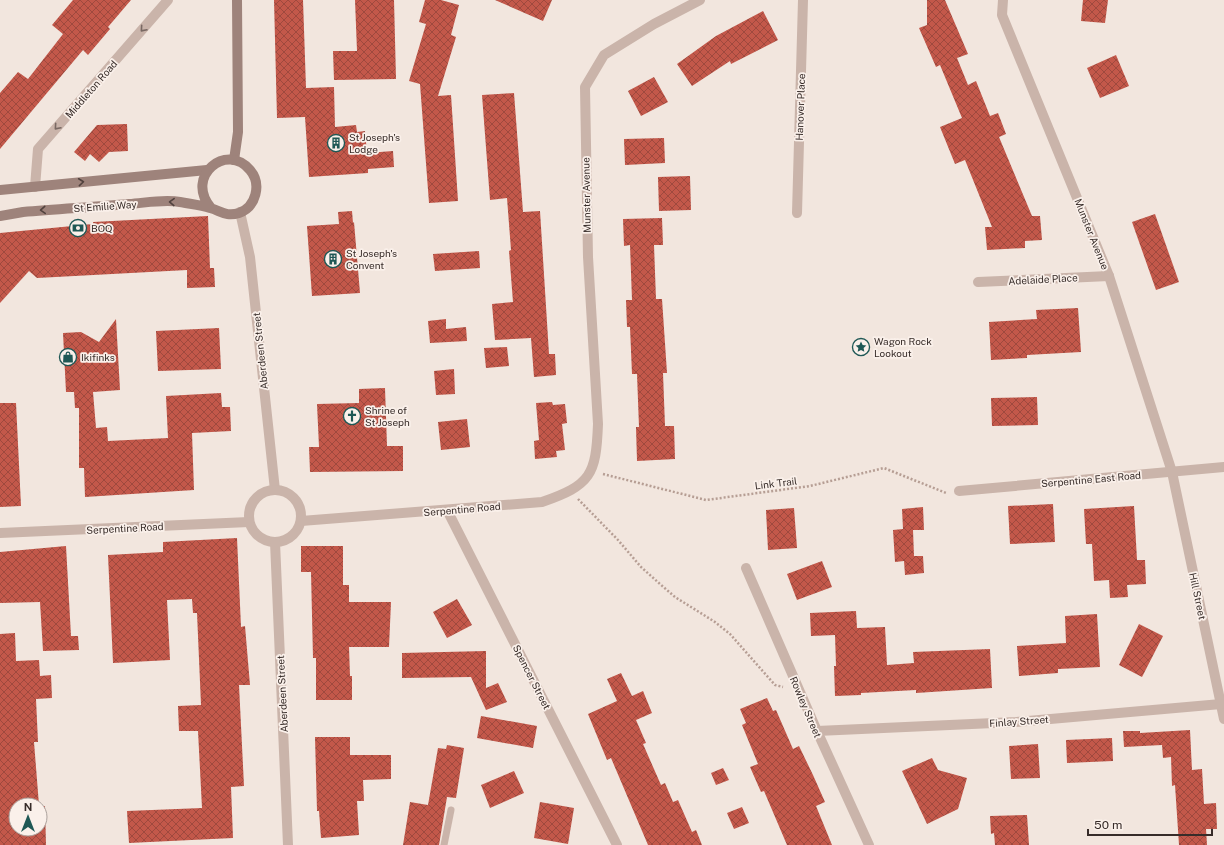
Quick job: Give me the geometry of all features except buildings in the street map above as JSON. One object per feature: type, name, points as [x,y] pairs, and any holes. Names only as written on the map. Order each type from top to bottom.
[{"type":"main road","points":[[234,160],[238,132],[237,0]]},
{"type":"main road","points":[[0,190],[207,170],[219,162],[234,160],[251,170],[255,179],[256,189],[254,198],[248,206],[240,212],[230,215],[220,213],[211,208],[202,194],[201,185],[207,170]]},
{"type":"main road","name":"St Emilie Way","points":[[0,216],[23,212],[174,201],[211,208]]},
{"type":"street","name":"Middleton Road","points":[[35,187],[38,149],[168,0]]},
{"type":"street","name":"Munster Avenue","points":[[592,472],[597,451],[598,424],[588,257],[585,86],[604,55],[654,24],[700,0]]},
{"type":"street","name":"Hanover Place","points":[[797,213],[803,0]]},
{"type":"street","name":"Munster Avenue","points":[[1003,0],[1002,15],[1109,276],[1172,472]]},
{"type":"street","name":"Aberdeen Street","points":[[240,212],[250,257],[275,490]]},
{"type":"street","name":"Adelaide Place","points":[[978,282],[1109,276]]},
{"type":"street","name":"Serpentine East Road","points":[[959,491],[1224,467]]},
{"type":"street","name":"Serpentine Road","points":[[301,521],[542,502],[570,492],[592,472]]},
{"type":"street","name":"Hill Street","points":[[1172,472],[1224,719]]},
{"type":"street","points":[[275,490],[284,492],[298,503],[301,512],[301,521],[298,529],[292,536],[284,541],[275,542],[259,537],[253,531],[249,522],[249,512],[252,503],[258,496],[275,490]]},
{"type":"street","name":"Spencer Street","points":[[446,510],[617,845]]},
{"type":"street","name":"Serpentine Road","points":[[0,533],[249,522]]},
{"type":"street","name":"Aberdeen Street","points":[[275,542],[288,845]]},
{"type":"street","name":"Rowley Street","points":[[746,568],[817,732],[869,845]]},
{"type":"street","name":"Finlay Street","points":[[817,732],[1016,722],[1221,704]]},
{"type":"lane","points":[[444,845],[451,810]]},
{"type":"path","name":"Link Trail","points":[[592,472],[706,500],[810,486],[884,468],[945,493],[959,491]]},
{"type":"path","points":[[570,492],[618,540],[641,567],[660,584],[675,597],[715,622],[730,634],[775,685],[799,691]]},
{"type":"place","name":"St Joseph's Lodge","points":[[336,143]]},
{"type":"place","name":"BOQ","points":[[78,228]]},
{"type":"place","name":"St Joseph's Convent","points":[[333,259]]},
{"type":"place","name":"Wagon Rock Lookout","points":[[861,347]]},
{"type":"place","name":"Ikifinks","points":[[68,357]]},
{"type":"place","name":"Shrine of St Joseph","points":[[352,416]]}]
